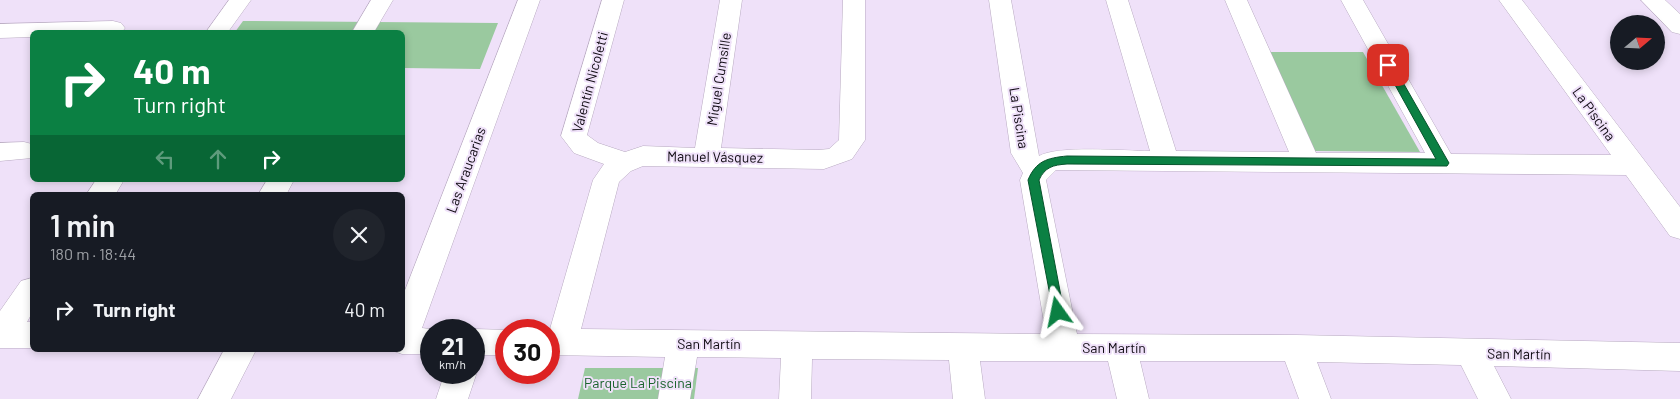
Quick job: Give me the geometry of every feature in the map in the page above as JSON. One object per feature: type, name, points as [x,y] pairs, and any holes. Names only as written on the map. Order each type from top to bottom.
[{"type":"street","points":[[218,30],[240,0]]},
{"type":"street","points":[[364,30],[382,0]]},
{"type":"street","name":"Las Araucarias","points":[[405,332],[530,0]]},
{"type":"street","name":"Valentín Nicoletti","points":[[613,0],[574,136],[582,147],[611,155],[624,163]]},
{"type":"street","name":"Miguel Cumsille","points":[[707,157],[731,0]]},
{"type":"street","name":"Manuel Vásquez","points":[[560,326],[606,180],[624,163],[643,156],[826,160],[846,151],[852,140],[854,0]]},
{"type":"street","name":"La Piscina","points":[[1000,0],[1024,153],[1029,163],[1038,170]]},
{"type":"street","points":[[1117,0],[1166,161]]},
{"type":"street","points":[[1236,0],[1307,163]]},
{"type":"street","points":[[1352,0],[1444,163]]},
{"type":"street","name":"La Piscina","points":[[1510,0],[1680,228]]},
{"type":"street","points":[[1652,0],[1680,27]]},
{"type":"street","points":[[38,30],[113,28]]},
{"type":"street","points":[[0,31],[30,30]]},
{"type":"street","points":[[1064,348],[1034,180],[1038,170],[1050,161],[1632,165]]},
{"type":"street","points":[[0,335],[30,293]]},
{"type":"street","points":[[0,335],[30,335]]},
{"type":"street","points":[[405,340],[420,341]]},
{"type":"street","name":"San Martín","points":[[560,342],[796,344],[963,348],[1296,348],[1471,354],[1680,357]]},
{"type":"street","points":[[674,399],[683,343]]},
{"type":"street","points":[[795,399],[796,344]]},
{"type":"street","points":[[963,348],[968,399]]},
{"type":"street","points":[[1121,348],[1133,399]]},
{"type":"street","points":[[1296,348],[1315,399]]},
{"type":"street","points":[[214,399],[239,352]]},
{"type":"street","points":[[1471,354],[1495,399]]},
{"type":"street","points":[[452,399],[457,384]]},
{"type":"green space","points":[[243,21],[498,23],[480,69],[405,68],[405,30],[236,30]]},
{"type":"green space","points":[[1267,52],[1363,52],[1420,152],[1313,151]]},
{"type":"green space","name":"Parque La Piscina","points":[[585,368],[698,368],[694,399],[578,399]]},
{"type":"route","points":[[1058,312],[1034,180],[1038,170],[1050,161],[1444,163],[1388,65]]}]
